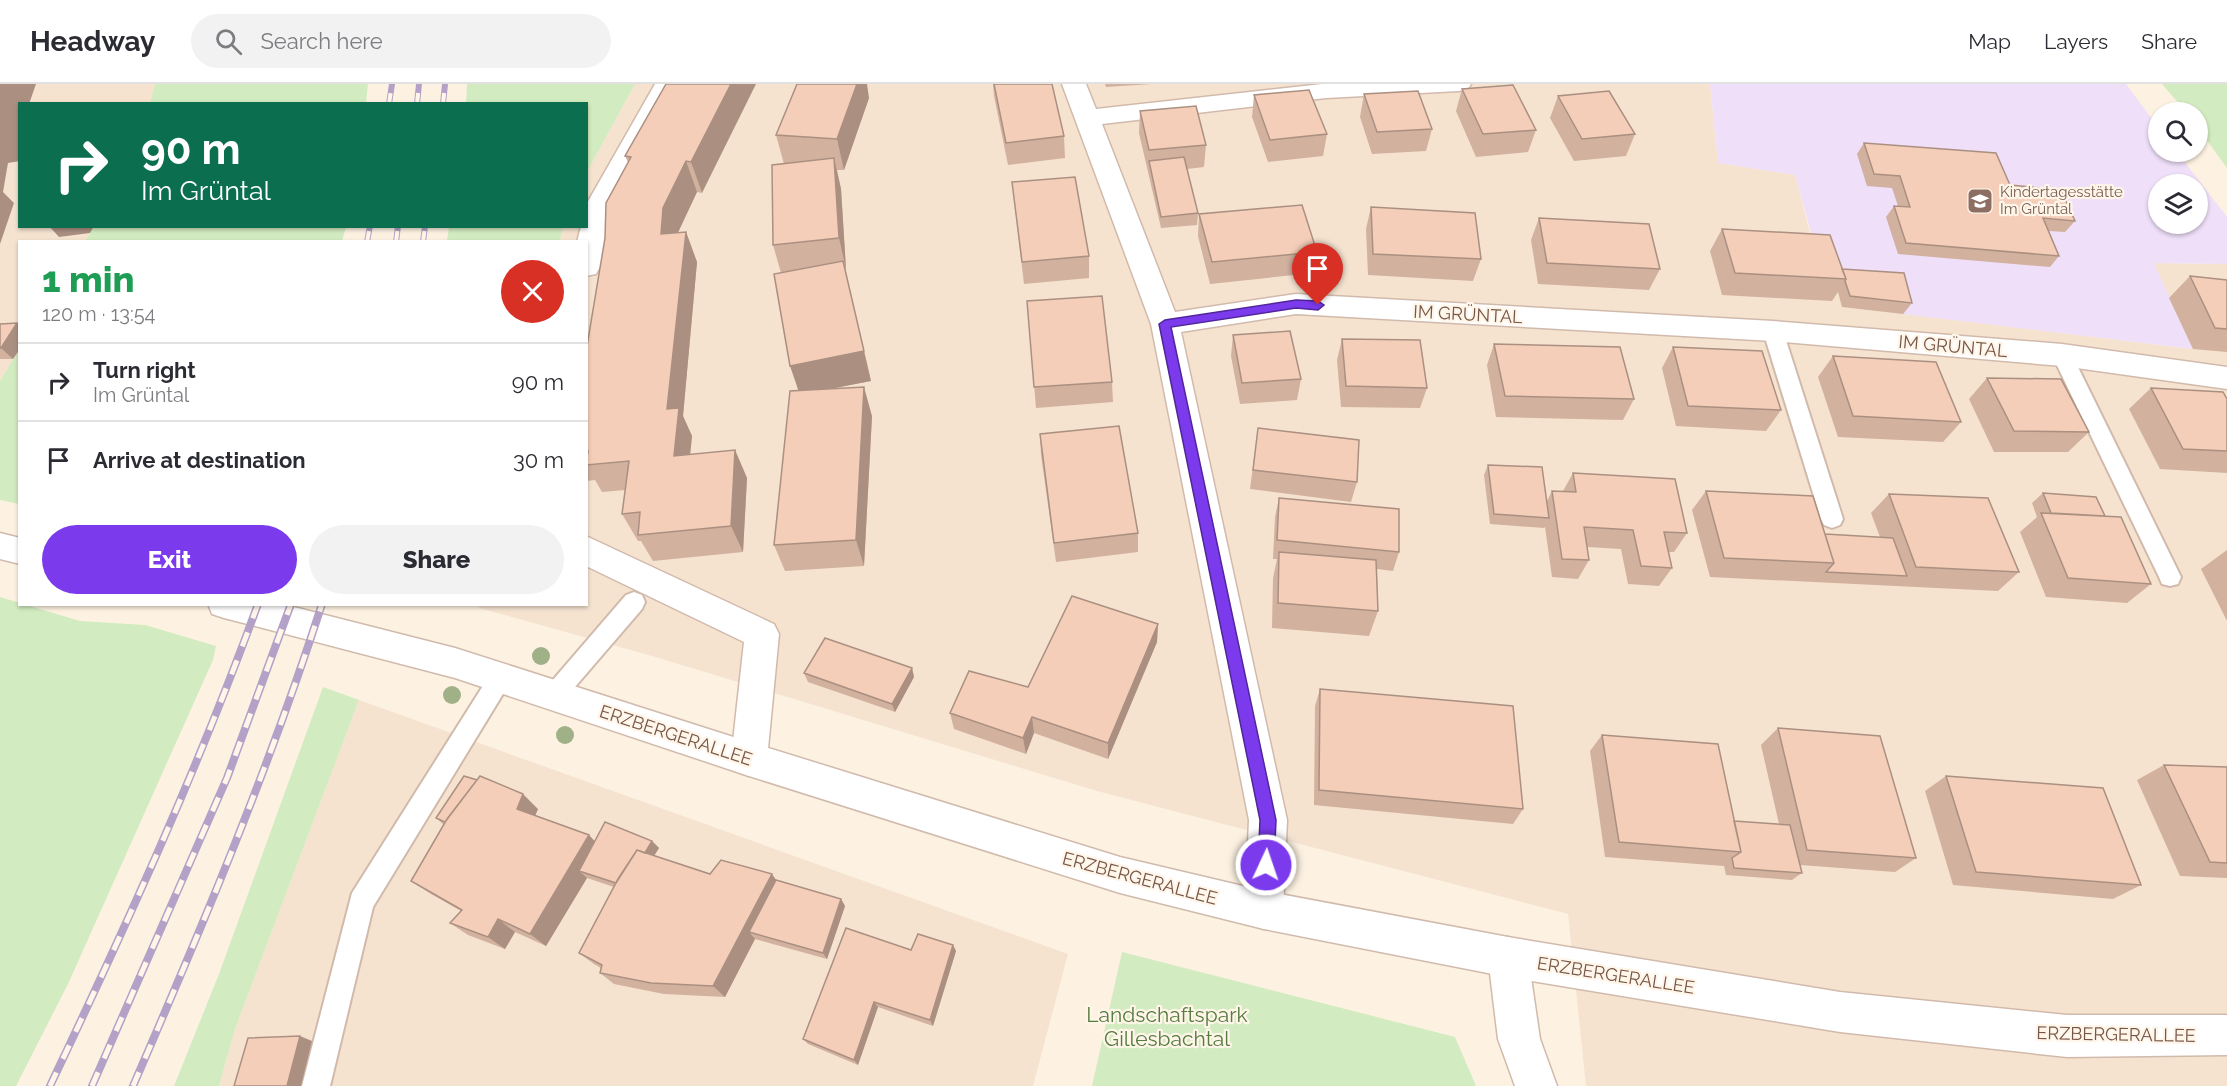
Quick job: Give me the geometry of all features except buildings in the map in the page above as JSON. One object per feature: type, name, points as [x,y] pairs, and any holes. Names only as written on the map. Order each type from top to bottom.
[{"type":"street","points":[[588,257],[597,210],[667,84]]},
{"type":"street","points":[[1074,84],[1165,324],[1268,820],[1264,910]]},
{"type":"street","points":[[1086,118],[1326,91],[1459,84]]},
{"type":"street","name":"IM GRÜNTAL","points":[[1165,324],[1296,304],[1773,331],[2062,355],[2227,378]]},
{"type":"street","points":[[0,546],[18,550]]},
{"type":"street","points":[[588,550],[762,634],[749,759]]},
{"type":"street","name":"ERZBERGERALLEE","points":[[232,606],[455,663],[749,759],[1120,875],[1264,910],[1508,957],[1840,1012],[2067,1036],[2227,1035]]},
{"type":"street","points":[[1508,957],[1519,1039],[1536,1086]]},
{"type":"lane","points":[[1773,331],[1832,519]]},
{"type":"lane","points":[[2062,355],[2170,578]]},
{"type":"lane","points":[[554,696],[634,602]]},
{"type":"lane","points":[[316,1086],[361,902],[501,677]]},
{"type":"shaded area","points":[[0,84],[155,84],[150,102],[18,102],[18,228],[93,228],[86,240],[18,240],[18,351],[0,381]]},
{"type":"shaded area","points":[[635,84],[1710,84],[1718,163],[1795,175],[1816,256],[1904,314],[2192,349],[2154,263],[2227,264],[2227,1086],[1586,1086],[1568,914],[1097,791],[652,656],[479,608],[480,606],[588,606],[588,240],[560,240],[563,228],[588,228],[588,170]]},
{"type":"shaded area","name":"Kindertagesstätte Im Grüntal","points":[[1710,84],[2126,84],[2148,114],[2148,162],[2185,162],[2194,174],[2148,174],[2148,234],[2208,234],[2208,192],[2227,217],[2227,264],[2154,263],[2193,349],[1903,314],[1896,284],[1824,280],[1795,175],[1718,163]]},
{"type":"shaded area","points":[[359,700],[1068,954],[1033,1086],[219,1086],[235,1029]]},
{"type":"green space","points":[[155,84],[368,84],[366,102],[150,102]]},
{"type":"green space","points":[[467,84],[635,84],[588,170],[588,102],[466,102]]},
{"type":"green space","points":[[2162,84],[2227,84],[2227,168],[2208,142],[2208,102],[2177,102]]},
{"type":"green space","points":[[93,228],[346,228],[342,240],[86,240]]},
{"type":"green space","points":[[449,228],[563,228],[560,240],[447,240]]},
{"type":"green space","points":[[18,351],[18,504],[0,500],[0,381]]},
{"type":"green space","points":[[0,597],[18,602],[18,606],[30,606],[80,621],[145,625],[216,646],[213,660],[68,984],[16,1086],[0,1086]]},
{"type":"green space","points":[[323,687],[359,700],[235,1029],[219,1086],[174,1086],[219,974]]},
{"type":"green space","name":"Landschaftspark Gillesbachtal","points":[[1122,952],[1455,1037],[1476,1086],[1092,1086]]},
{"type":"railway","points":[[389,102],[392,84]]},
{"type":"railway","points":[[417,102],[419,84]]},
{"type":"railway","points":[[443,102],[445,84]]},
{"type":"railway","points":[[367,240],[370,228]]},
{"type":"railway","points":[[396,240],[398,228]]},
{"type":"railway","points":[[423,240],[425,228]]},
{"type":"railway","points":[[50,1086],[160,848],[211,727],[257,606]]},
{"type":"railway","points":[[92,1086],[227,778],[290,606]]},
{"type":"railway","points":[[133,1086],[257,787],[321,606]]},
{"type":"place","name":"Kindertagesstätte Im Grüntal","points":[[1980,201]]},
{"type":"route","points":[[1266,865],[1268,820],[1165,324],[1296,304],[1318,305]]}]
